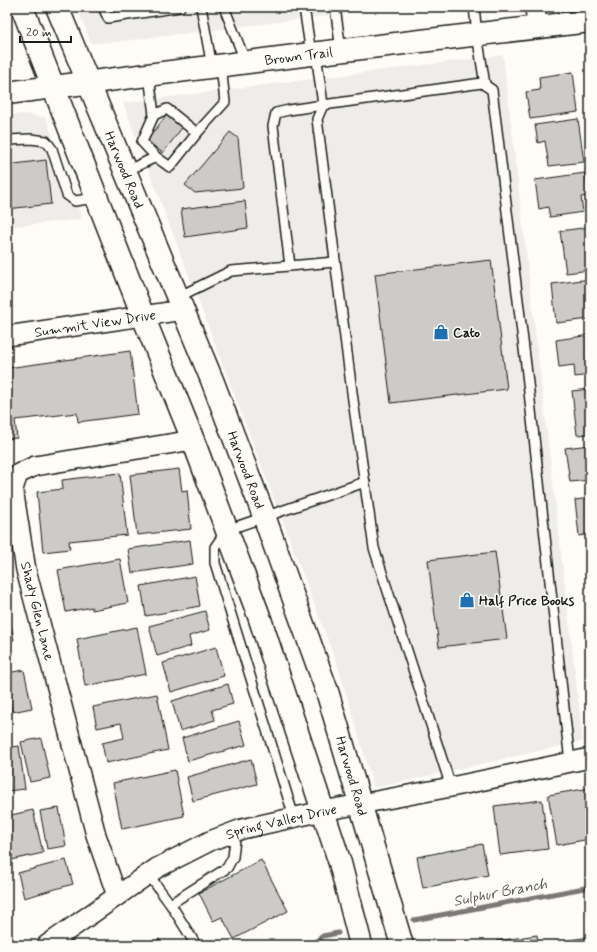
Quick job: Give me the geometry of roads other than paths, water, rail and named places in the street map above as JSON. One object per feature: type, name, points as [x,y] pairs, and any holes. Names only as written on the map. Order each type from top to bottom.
[{"type":"main road","points":[[22,7],[96,198],[193,440],[259,616],[340,863],[361,945]]},
{"type":"main road","name":"Harwood Road","points":[[57,7],[212,380],[264,516],[327,691],[402,945]]},
{"type":"main road","name":"Brown Trail","points":[[7,93],[477,34],[536,17],[590,21]]},
{"type":"street","name":"Summit View Drive","points":[[7,336],[143,316],[181,304]]},
{"type":"street","name":"Shady Glen Lane","points":[[117,896],[96,834],[26,570],[13,489],[18,474],[35,466],[193,440]]},
{"type":"street","name":"Spring Valley Drive","points":[[47,945],[157,868],[210,841],[236,831],[360,803],[451,787],[590,758]]},
{"type":"lane","points":[[103,7],[108,18],[180,7]]},
{"type":"lane","points":[[149,75],[154,116],[142,142],[156,157],[170,167],[224,102],[217,67],[201,7]]},
{"type":"lane","points":[[224,7],[246,62]]},
{"type":"lane","points":[[304,7],[323,105],[318,119],[352,400],[374,548],[451,787]]},
{"type":"lane","points":[[335,7],[341,50]]},
{"type":"lane","points":[[474,7],[485,85]]},
{"type":"lane","points":[[290,266],[273,126],[276,113],[482,83],[492,90],[526,365],[570,762]]},
{"type":"lane","points":[[154,116],[167,109],[197,133]]},
{"type":"lane","points":[[7,140],[31,138],[46,141],[52,149],[67,195],[75,201],[96,198]]},
{"type":"lane","points":[[126,171],[156,157]]},
{"type":"lane","points":[[181,304],[231,271],[335,262]]},
{"type":"lane","points":[[294,817],[215,563],[215,547],[227,530],[364,482]]},
{"type":"lane","points":[[171,905],[227,868],[233,857],[236,831]]},
{"type":"lane","points":[[148,874],[171,905],[196,945]]},
{"type":"waterway","name":"Sulphur Branch","points":[[414,920],[590,887]]},
{"type":"waterway","name":"Sulphur Branch","points":[[311,945],[323,936],[338,933]]},
{"type":"place","name":"Cato","points":[[441,332]]},
{"type":"place","name":"Half Price Books","points":[[467,600]]}]
